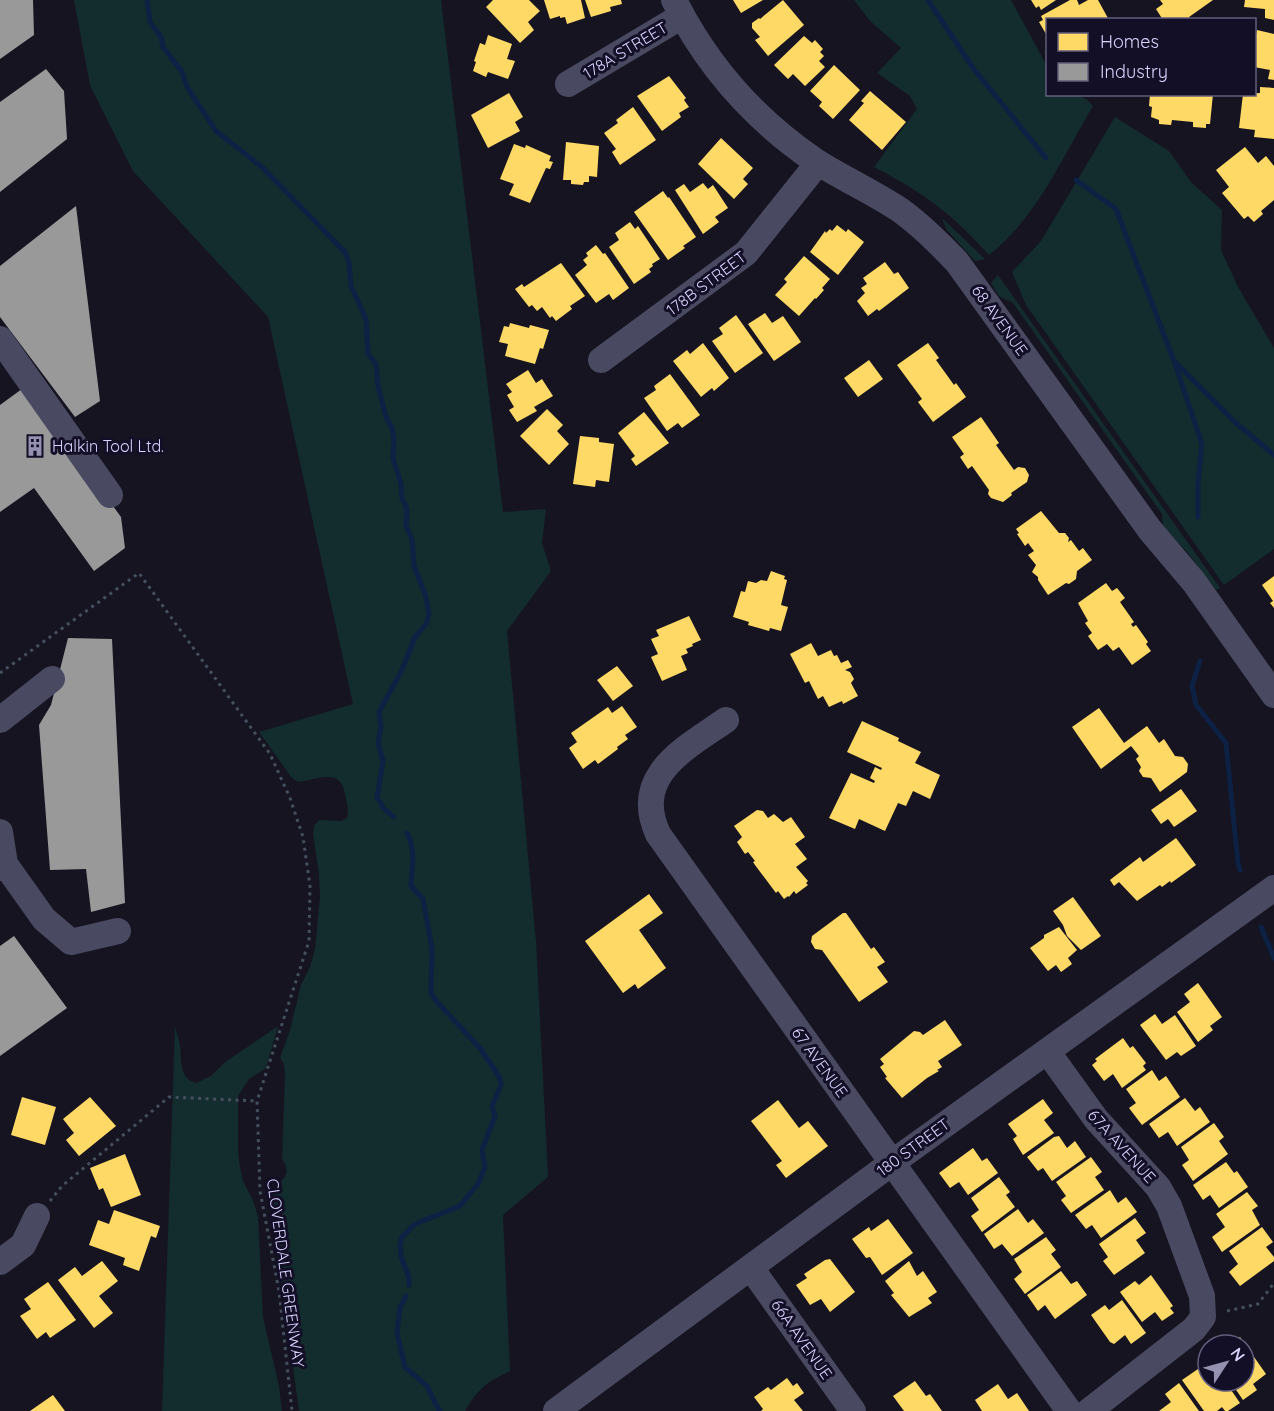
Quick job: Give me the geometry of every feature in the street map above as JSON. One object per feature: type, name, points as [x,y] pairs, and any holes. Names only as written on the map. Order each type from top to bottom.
[{"type":"street","name":"178A STREET","points":[[568,84],[678,8]]},
{"type":"street","name":"68 AVENUE","points":[[678,8],[698,44],[714,66],[773,129],[818,162],[898,209],[957,262],[1150,530],[1194,582],[1274,695]]},
{"type":"street","name":"178B STREET","points":[[601,360],[746,253],[818,162]]},
{"type":"street","points":[[0,339],[110,495]]},
{"type":"street","points":[[0,720],[52,679]]},
{"type":"street","name":"67 AVENUE","points":[[726,720],[682,750],[658,775],[650,803],[651,820],[666,848],[893,1162],[1069,1411]]},
{"type":"street","points":[[0,832],[2,866],[44,919],[71,942],[118,931]]},
{"type":"street","name":"180 STREET","points":[[556,1411],[893,1162],[1274,888]]},
{"type":"street","name":"67A AVENUE","points":[[1047,1051],[1096,1119],[1158,1187],[1169,1206],[1202,1296],[1215,1314]]},
{"type":"street","points":[[0,1262],[22,1245],[37,1216]]},
{"type":"street","name":"66A AVENUE","points":[[751,1268],[853,1411]]},
{"type":"street","points":[[1089,1411],[1215,1314]]},
{"type":"path","points":[[0,673],[139,573],[270,754],[290,798],[303,837],[310,886],[309,942],[257,1101],[169,1097],[62,1186],[37,1216]]},
{"type":"path","name":"CLOVERDALE GREENWAY","points":[[257,1101],[260,1191],[279,1291],[292,1411]]},
{"type":"path","points":[[1215,1314],[1257,1304],[1265,1297],[1274,1283]]},
{"type":"green space","points":[[74,0],[441,0],[503,512],[546,509],[542,543],[551,571],[507,631],[536,941],[548,1177],[503,1215],[510,1371],[484,1386],[465,1411],[299,1411],[271,1204],[274,1189],[286,1175],[282,1159],[285,1075],[284,1064],[280,1058],[290,1030],[301,985],[310,967],[315,949],[320,897],[314,826],[319,820],[341,821],[347,818],[348,809],[342,786],[338,780],[327,777],[298,782],[292,778],[259,732],[353,704],[268,317],[133,171],[90,85]]},
{"type":"green space","points":[[854,0],[1011,0],[1046,64],[1046,96],[1078,96],[1089,101],[1093,106],[1035,205],[1021,224],[989,255],[962,227],[936,205],[874,167],[917,109],[910,96],[877,73],[901,48],[870,21]]},
{"type":"green space","points":[[1115,117],[1169,151],[1191,182],[1222,210],[1221,250],[1238,287],[1274,348],[1274,549],[1224,585],[1026,305],[1012,272],[1041,241]]},
{"type":"green space","points":[[942,218],[985,259],[975,261],[946,229]]},
{"type":"green space","points":[[998,275],[1220,588],[1216,590],[1187,552],[1163,527],[1162,514],[1013,303],[999,296],[991,283]]},
{"type":"green space","points":[[278,1026],[266,1068],[249,1079],[238,1096],[238,1151],[243,1181],[258,1217],[263,1317],[279,1386],[282,1411],[162,1411],[175,1027],[183,1071],[190,1080],[196,1083],[211,1076],[224,1063]]},
{"type":"building: Homes","points":[[493,0],[529,0],[540,11],[528,22],[534,30],[520,43],[486,7]]},
{"type":"building: Homes","points":[[544,0],[581,0],[585,18],[567,24],[565,17],[550,19]]},
{"type":"building: Homes","points":[[585,0],[621,0],[622,4],[610,7],[611,11],[591,17]]},
{"type":"building: Homes","points":[[733,0],[763,0],[741,13]]},
{"type":"building: Homes","points":[[783,0],[804,25],[768,56],[755,40],[760,37],[752,28],[752,23]]},
{"type":"building: Homes","points":[[1031,0],[1056,0],[1041,10],[1039,6],[1036,8]]},
{"type":"building: Homes","points":[[1070,0],[1077,0],[1079,5],[1088,0],[1098,0],[1108,18],[1046,18],[1046,34],[1039,22],[1043,20],[1041,16]]},
{"type":"building: Homes","points":[[1160,0],[1213,0],[1189,18],[1162,18],[1156,9],[1163,4]]},
{"type":"building: Homes","points":[[1245,0],[1274,0],[1274,20],[1265,18],[1265,9],[1244,7]]},
{"type":"building: Homes","points":[[1257,30],[1274,34],[1274,80],[1268,79],[1270,70],[1256,67]]},
{"type":"building: Homes","points":[[488,35],[512,44],[507,59],[515,61],[508,79],[488,72],[486,77],[473,71],[480,43],[485,45]]},
{"type":"building: Homes","points":[[804,36],[812,43],[815,40],[823,49],[820,52],[824,56],[819,61],[825,67],[805,86],[793,74],[788,79],[774,65]]},
{"type":"building: Homes","points":[[834,65],[860,90],[833,119],[819,106],[822,102],[810,91]]},
{"type":"building: Homes","points":[[669,76],[686,98],[684,100],[689,107],[679,113],[681,117],[662,131],[637,96]]},
{"type":"building: Homes","points":[[1260,87],[1274,88],[1274,139],[1254,137],[1255,130],[1239,128],[1243,96],[1256,96],[1256,93],[1260,93]]},
{"type":"building: Homes","points":[[870,91],[906,122],[882,150],[849,120],[864,103],[861,101]]},
{"type":"building: Homes","points":[[509,93],[523,117],[515,122],[520,131],[488,148],[471,115]]},
{"type":"building: Homes","points":[[1150,96],[1213,96],[1210,124],[1206,124],[1206,128],[1193,127],[1193,122],[1172,120],[1171,125],[1159,124],[1159,120],[1151,117],[1152,107],[1149,106]]},
{"type":"building: Homes","points":[[633,107],[656,140],[620,165],[612,152],[616,149],[604,133],[618,123],[616,120]]},
{"type":"building: Homes","points":[[721,138],[753,168],[743,179],[748,184],[734,199],[698,164]]},
{"type":"building: Homes","points":[[566,142],[599,146],[597,177],[589,176],[589,182],[584,182],[583,185],[571,184],[571,180],[563,180]]},
{"type":"building: Homes","points":[[514,144],[525,148],[526,145],[551,156],[549,161],[553,162],[550,169],[546,168],[530,203],[509,195],[514,184],[500,179]]},
{"type":"building: Homes","points":[[1245,147],[1258,163],[1266,156],[1274,166],[1274,200],[1261,211],[1263,214],[1254,222],[1248,216],[1244,219],[1222,193],[1229,187],[1216,170]]},
{"type":"building: Homes","points":[[703,183],[708,189],[713,185],[728,208],[715,217],[719,222],[703,234],[675,190],[684,184],[690,192]]},
{"type":"building: Homes","points":[[663,191],[696,237],[668,260],[634,212]]},
{"type":"building: Homes","points":[[630,222],[635,229],[638,226],[660,259],[652,264],[653,266],[649,269],[651,272],[634,284],[609,247],[619,240],[615,233]]},
{"type":"building: Homes","points":[[837,225],[846,232],[848,229],[864,242],[838,275],[810,252],[825,231],[826,233],[830,229],[832,231]]},
{"type":"building: Homes","points":[[596,245],[603,254],[605,253],[629,288],[613,300],[609,294],[596,303],[575,275],[587,265],[583,260],[588,256],[586,253]]},
{"type":"building: Homes","points":[[804,256],[830,279],[822,288],[824,290],[799,316],[775,295],[787,282],[784,279]]},
{"type":"building: Homes","points":[[885,262],[894,274],[898,272],[909,288],[879,311],[877,309],[868,316],[857,301],[865,293],[861,288],[867,284],[863,278]]},
{"type":"building: Homes","points":[[561,263],[585,296],[570,306],[572,309],[556,321],[552,316],[550,318],[542,307],[537,311],[532,305],[529,307],[515,289],[522,284],[524,287]]},
{"type":"building: Homes","points":[[765,313],[772,323],[783,316],[801,342],[774,361],[748,324]]},
{"type":"building: Homes","points":[[736,315],[763,353],[735,373],[712,341],[723,334],[719,328]]},
{"type":"building: Homes","points":[[510,323],[549,330],[535,364],[505,356],[508,344],[499,342],[504,326],[509,327]]},
{"type":"building: Homes","points":[[703,343],[729,378],[714,391],[712,388],[701,397],[673,361],[687,350],[690,354]]},
{"type":"building: Homes","points":[[928,343],[939,358],[936,360],[966,397],[933,422],[918,402],[922,399],[897,365]]},
{"type":"building: Homes","points":[[869,360],[883,379],[858,397],[844,378]]},
{"type":"building: Homes","points":[[528,370],[536,383],[542,379],[553,396],[534,407],[537,411],[517,422],[509,410],[514,407],[507,395],[512,392],[506,384]]},
{"type":"building: Homes","points":[[670,374],[700,415],[682,428],[678,423],[667,431],[644,398],[656,390],[654,386]]},
{"type":"building: Homes","points":[[547,409],[563,425],[557,431],[569,444],[549,465],[520,436]]},
{"type":"building: Homes","points":[[644,412],[669,443],[636,466],[631,459],[635,456],[618,433]]},
{"type":"building: Homes","points":[[981,417],[999,443],[996,445],[1014,470],[1018,467],[1025,468],[1029,475],[1027,482],[1003,502],[991,498],[988,494],[989,490],[972,466],[968,469],[960,457],[964,454],[952,437]]},
{"type":"building: Homes","points":[[580,436],[599,438],[599,442],[614,444],[609,482],[596,480],[595,487],[573,484]]},
{"type":"building: Homes","points":[[1041,511],[1059,533],[1065,533],[1069,538],[1068,542],[1071,540],[1079,551],[1083,548],[1092,560],[1077,571],[1076,579],[1048,595],[1038,577],[1032,572],[1036,565],[1028,555],[1034,551],[1028,543],[1025,546],[1016,529]]},
{"type":"building: Homes","points":[[771,571],[785,576],[784,579],[787,580],[781,605],[788,607],[781,631],[770,628],[769,631],[748,625],[749,622],[733,617],[741,591],[745,592],[748,581],[756,583],[761,580],[767,581]]},
{"type":"building: Homes","points":[[1274,576],[1274,608],[1270,603],[1273,601],[1262,585]]},
{"type":"building: Homes","points":[[1106,583],[1112,591],[1117,588],[1125,598],[1120,602],[1134,622],[1131,624],[1133,627],[1136,625],[1148,642],[1146,644],[1151,651],[1132,665],[1119,647],[1113,651],[1107,644],[1098,650],[1088,636],[1092,633],[1085,623],[1088,621],[1078,603]]},
{"type":"building: Homes","points":[[689,616],[701,640],[692,644],[693,646],[686,649],[688,653],[681,656],[687,670],[662,681],[651,657],[658,654],[651,639],[659,636],[656,630]]},
{"type":"building: Homes","points":[[811,643],[818,656],[831,650],[841,663],[848,660],[852,667],[845,670],[850,672],[854,679],[851,683],[858,696],[843,704],[842,701],[829,707],[823,696],[818,699],[809,681],[805,683],[790,654]]},
{"type":"building: Homes","points":[[617,666],[633,686],[613,701],[597,680]]},
{"type":"building: Homes","points":[[622,706],[637,727],[625,735],[628,739],[617,747],[618,749],[598,764],[595,760],[583,769],[569,748],[577,742],[571,733],[608,707],[612,713]]},
{"type":"building: Homes","points":[[1099,708],[1124,743],[1147,726],[1159,743],[1164,739],[1175,756],[1183,757],[1188,764],[1187,772],[1160,792],[1151,778],[1143,777],[1139,771],[1141,767],[1136,759],[1139,756],[1131,746],[1101,769],[1072,727]]},
{"type":"building: Homes","points":[[862,721],[899,738],[898,741],[921,752],[915,763],[940,775],[930,799],[913,791],[906,806],[898,803],[885,831],[859,819],[855,829],[829,818],[851,773],[874,783],[875,781],[870,778],[875,767],[881,770],[882,768],[847,752]]},
{"type":"building: Homes","points":[[1181,789],[1197,811],[1174,827],[1168,819],[1161,824],[1151,810]]},
{"type":"building: Homes","points":[[757,810],[763,811],[768,818],[774,814],[783,822],[791,817],[805,837],[795,844],[807,859],[796,867],[808,881],[806,883],[808,885],[796,894],[794,891],[784,899],[778,891],[776,893],[753,862],[755,861],[748,852],[745,854],[737,842],[742,837],[734,826]]},
{"type":"building: Homes","points":[[1176,838],[1196,865],[1171,883],[1170,881],[1162,887],[1160,885],[1137,901],[1119,882],[1114,886],[1110,880],[1115,876],[1140,857],[1143,862]]},
{"type":"building: Homes","points":[[649,894],[663,913],[639,930],[666,968],[638,989],[635,984],[623,993],[585,941]]},
{"type":"building: Homes","points":[[1073,897],[1101,936],[1081,950],[1067,936],[1063,925],[1053,911]]},
{"type":"building: Homes","points":[[846,913],[871,949],[874,947],[885,962],[877,967],[888,982],[859,1002],[822,950],[815,949],[811,942],[812,936]]},
{"type":"building: Homes","points":[[1059,927],[1077,950],[1068,958],[1072,964],[1061,972],[1056,965],[1048,971],[1030,948],[1044,938],[1044,935]]},
{"type":"building: Homes","points":[[1198,983],[1222,1017],[1210,1026],[1213,1030],[1198,1042],[1177,1012],[1190,1002],[1184,994]]},
{"type":"building: Homes","points":[[1155,1014],[1162,1024],[1175,1015],[1196,1046],[1181,1056],[1177,1052],[1166,1060],[1140,1025]]},
{"type":"building: Homes","points":[[945,1020],[962,1045],[938,1061],[942,1067],[937,1070],[939,1071],[902,1098],[885,1078],[887,1077],[880,1067],[884,1064],[880,1059],[914,1031],[923,1035]]},
{"type":"building: Homes","points":[[1123,1038],[1130,1048],[1133,1046],[1146,1063],[1143,1066],[1146,1070],[1122,1088],[1113,1074],[1104,1081],[1092,1065],[1097,1061],[1095,1059]]},
{"type":"building: Homes","points":[[1152,1070],[1159,1081],[1166,1076],[1180,1097],[1142,1125],[1129,1108],[1136,1103],[1126,1089]]},
{"type":"building: Homes","points":[[22,1097],[56,1107],[45,1145],[11,1135]]},
{"type":"building: Homes","points":[[90,1097],[116,1126],[79,1156],[66,1140],[74,1133],[63,1119]]},
{"type":"building: Homes","points":[[1185,1098],[1195,1111],[1200,1107],[1210,1122],[1177,1146],[1168,1132],[1159,1138],[1149,1124]]},
{"type":"building: Homes","points":[[1043,1099],[1053,1113],[1044,1120],[1054,1133],[1023,1155],[1013,1139],[1017,1136],[1008,1124]]},
{"type":"building: Homes","points":[[778,1100],[799,1128],[808,1121],[828,1146],[786,1178],[776,1165],[782,1161],[751,1121]]},
{"type":"building: Homes","points":[[1214,1123],[1224,1137],[1219,1141],[1228,1154],[1193,1181],[1182,1165],[1189,1160],[1181,1147]]},
{"type":"building: Homes","points":[[1059,1136],[1067,1148],[1075,1141],[1086,1157],[1052,1181],[1043,1168],[1038,1171],[1027,1157],[1054,1137]]},
{"type":"building: Homes","points":[[973,1148],[982,1161],[987,1158],[998,1173],[968,1195],[959,1182],[950,1188],[939,1173]]},
{"type":"building: Homes","points":[[125,1154],[141,1195],[111,1207],[103,1188],[99,1190],[90,1168]]},
{"type":"building: Homes","points":[[1091,1157],[1102,1172],[1095,1177],[1104,1190],[1071,1213],[1061,1200],[1066,1196],[1056,1182]]},
{"type":"building: Homes","points":[[1226,1162],[1234,1173],[1237,1171],[1248,1187],[1219,1208],[1210,1195],[1203,1200],[1193,1185]]},
{"type":"building: Homes","points":[[999,1177],[1010,1192],[1006,1195],[1015,1207],[982,1232],[971,1216],[979,1210],[971,1198]]},
{"type":"building: Homes","points":[[1110,1190],[1118,1203],[1126,1197],[1137,1212],[1101,1238],[1092,1225],[1086,1229],[1075,1215]]},
{"type":"building: Homes","points":[[1247,1192],[1258,1206],[1252,1210],[1260,1225],[1222,1252],[1212,1237],[1225,1227],[1216,1214]]},
{"type":"building: Homes","points":[[1018,1209],[1028,1223],[1033,1219],[1044,1233],[1012,1256],[1002,1244],[994,1249],[984,1234]]},
{"type":"building: Homes","points":[[114,1210],[160,1226],[156,1238],[151,1236],[139,1271],[123,1265],[125,1258],[89,1245],[98,1220],[109,1224]]},
{"type":"building: Homes","points":[[1135,1218],[1146,1233],[1136,1240],[1145,1253],[1114,1275],[1103,1261],[1108,1257],[1099,1244]]},
{"type":"building: Homes","points":[[888,1219],[913,1253],[882,1275],[870,1257],[866,1258],[852,1239],[869,1227],[871,1231]]},
{"type":"building: Homes","points":[[1262,1227],[1273,1242],[1266,1247],[1274,1257],[1274,1261],[1240,1286],[1229,1272],[1238,1264],[1229,1251]]},
{"type":"building: Homes","points":[[1046,1237],[1056,1250],[1051,1254],[1061,1267],[1025,1294],[1014,1279],[1022,1272],[1014,1259]]},
{"type":"building: Homes","points":[[830,1259],[855,1292],[830,1312],[821,1299],[810,1305],[796,1285],[807,1278],[804,1274]]},
{"type":"building: Homes","points":[[102,1261],[118,1281],[99,1296],[113,1313],[94,1328],[58,1280],[75,1267],[82,1276]]},
{"type":"building: Homes","points":[[909,1261],[917,1276],[923,1271],[937,1292],[928,1298],[932,1303],[909,1317],[891,1295],[894,1293],[885,1281]]},
{"type":"building: Homes","points":[[1061,1271],[1071,1284],[1077,1281],[1087,1295],[1055,1319],[1045,1305],[1038,1311],[1027,1295]]},
{"type":"building: Homes","points":[[1151,1275],[1173,1306],[1170,1308],[1174,1313],[1162,1321],[1155,1312],[1142,1322],[1120,1292],[1135,1281],[1139,1285]]},
{"type":"building: Homes","points":[[48,1282],[76,1320],[50,1338],[46,1332],[37,1339],[20,1316],[31,1309],[24,1299]]},
{"type":"building: Homes","points":[[1122,1300],[1146,1333],[1131,1344],[1125,1335],[1114,1344],[1110,1342],[1091,1315],[1105,1305],[1109,1310]]},
{"type":"building: Homes","points":[[1256,1360],[1266,1374],[1256,1382]]},
{"type":"building: Homes","points":[[1196,1370],[1196,1393],[1233,1393],[1240,1403],[1228,1411],[1222,1407],[1217,1411],[1204,1411],[1182,1380]]},
{"type":"building: Homes","points":[[787,1378],[793,1386],[797,1383],[804,1393],[794,1400],[803,1411],[761,1411],[763,1409],[754,1397],[768,1387],[771,1390]]},
{"type":"building: Homes","points":[[915,1381],[926,1396],[930,1394],[942,1411],[904,1411],[893,1396]]},
{"type":"building: Homes","points":[[1179,1383],[1199,1411],[1159,1411],[1171,1402],[1165,1394]]},
{"type":"building: Homes","points":[[998,1384],[1008,1399],[1017,1393],[1029,1411],[982,1411],[975,1400]]},
{"type":"building: Homes","points":[[1238,1393],[1253,1393],[1243,1400]]},
{"type":"building: Homes","points":[[53,1395],[65,1411],[30,1411]]},
{"type":"building: Industry","points":[[0,0],[33,0],[34,35],[0,59]]},
{"type":"building: Industry","points":[[46,69],[64,91],[67,139],[0,192],[0,102]]},
{"type":"building: Industry","points":[[76,206],[100,401],[75,417],[0,317],[0,266]]},
{"type":"building: Industry","name":"Halkin Tool Ltd.","points":[[26,386],[121,517],[125,548],[94,571],[34,488],[0,512],[0,405]]},
{"type":"building: Industry","points":[[68,638],[112,639],[125,903],[91,912],[86,869],[50,870],[39,725],[51,705]]},
{"type":"building: Industry","points":[[14,936],[67,1008],[0,1056],[0,946]]},
{"type":"waterway","points":[[147,0],[150,22],[161,37],[163,47],[182,72],[187,87],[216,131],[262,167],[345,252],[349,263],[351,286],[366,319],[368,354],[376,364],[378,386],[386,417],[392,428],[393,458],[401,484],[402,498],[407,509],[406,526],[412,539],[414,566],[426,597],[429,614],[426,624],[415,637],[402,670],[379,712],[381,727],[378,743],[383,761],[377,797],[384,809],[394,817]]},
{"type":"waterway","points":[[928,0],[973,68],[1046,158]]},
{"type":"waterway","points":[[1076,180],[1116,209],[1174,361],[1202,444],[1198,483],[1198,517]]},
{"type":"waterway","points":[[1175,362],[1236,423],[1274,455]]},
{"type":"waterway","points":[[1200,661],[1192,685],[1196,705],[1226,743],[1240,870]]},
{"type":"waterway","points":[[407,833],[410,839],[413,865],[411,886],[423,899],[432,949],[431,993],[480,1048],[500,1078],[501,1085],[492,1106],[495,1116],[482,1150],[485,1167],[478,1184],[460,1206],[415,1224],[402,1237],[401,1256],[409,1278],[409,1285]]},
{"type":"waterway","points":[[1261,927],[1274,958]]},
{"type":"waterway","points":[[406,1296],[400,1307],[397,1333],[405,1367],[427,1386],[440,1411]]},
{"type":"place","name":"Halkin Tool Ltd.","points":[[35,446]]}]
